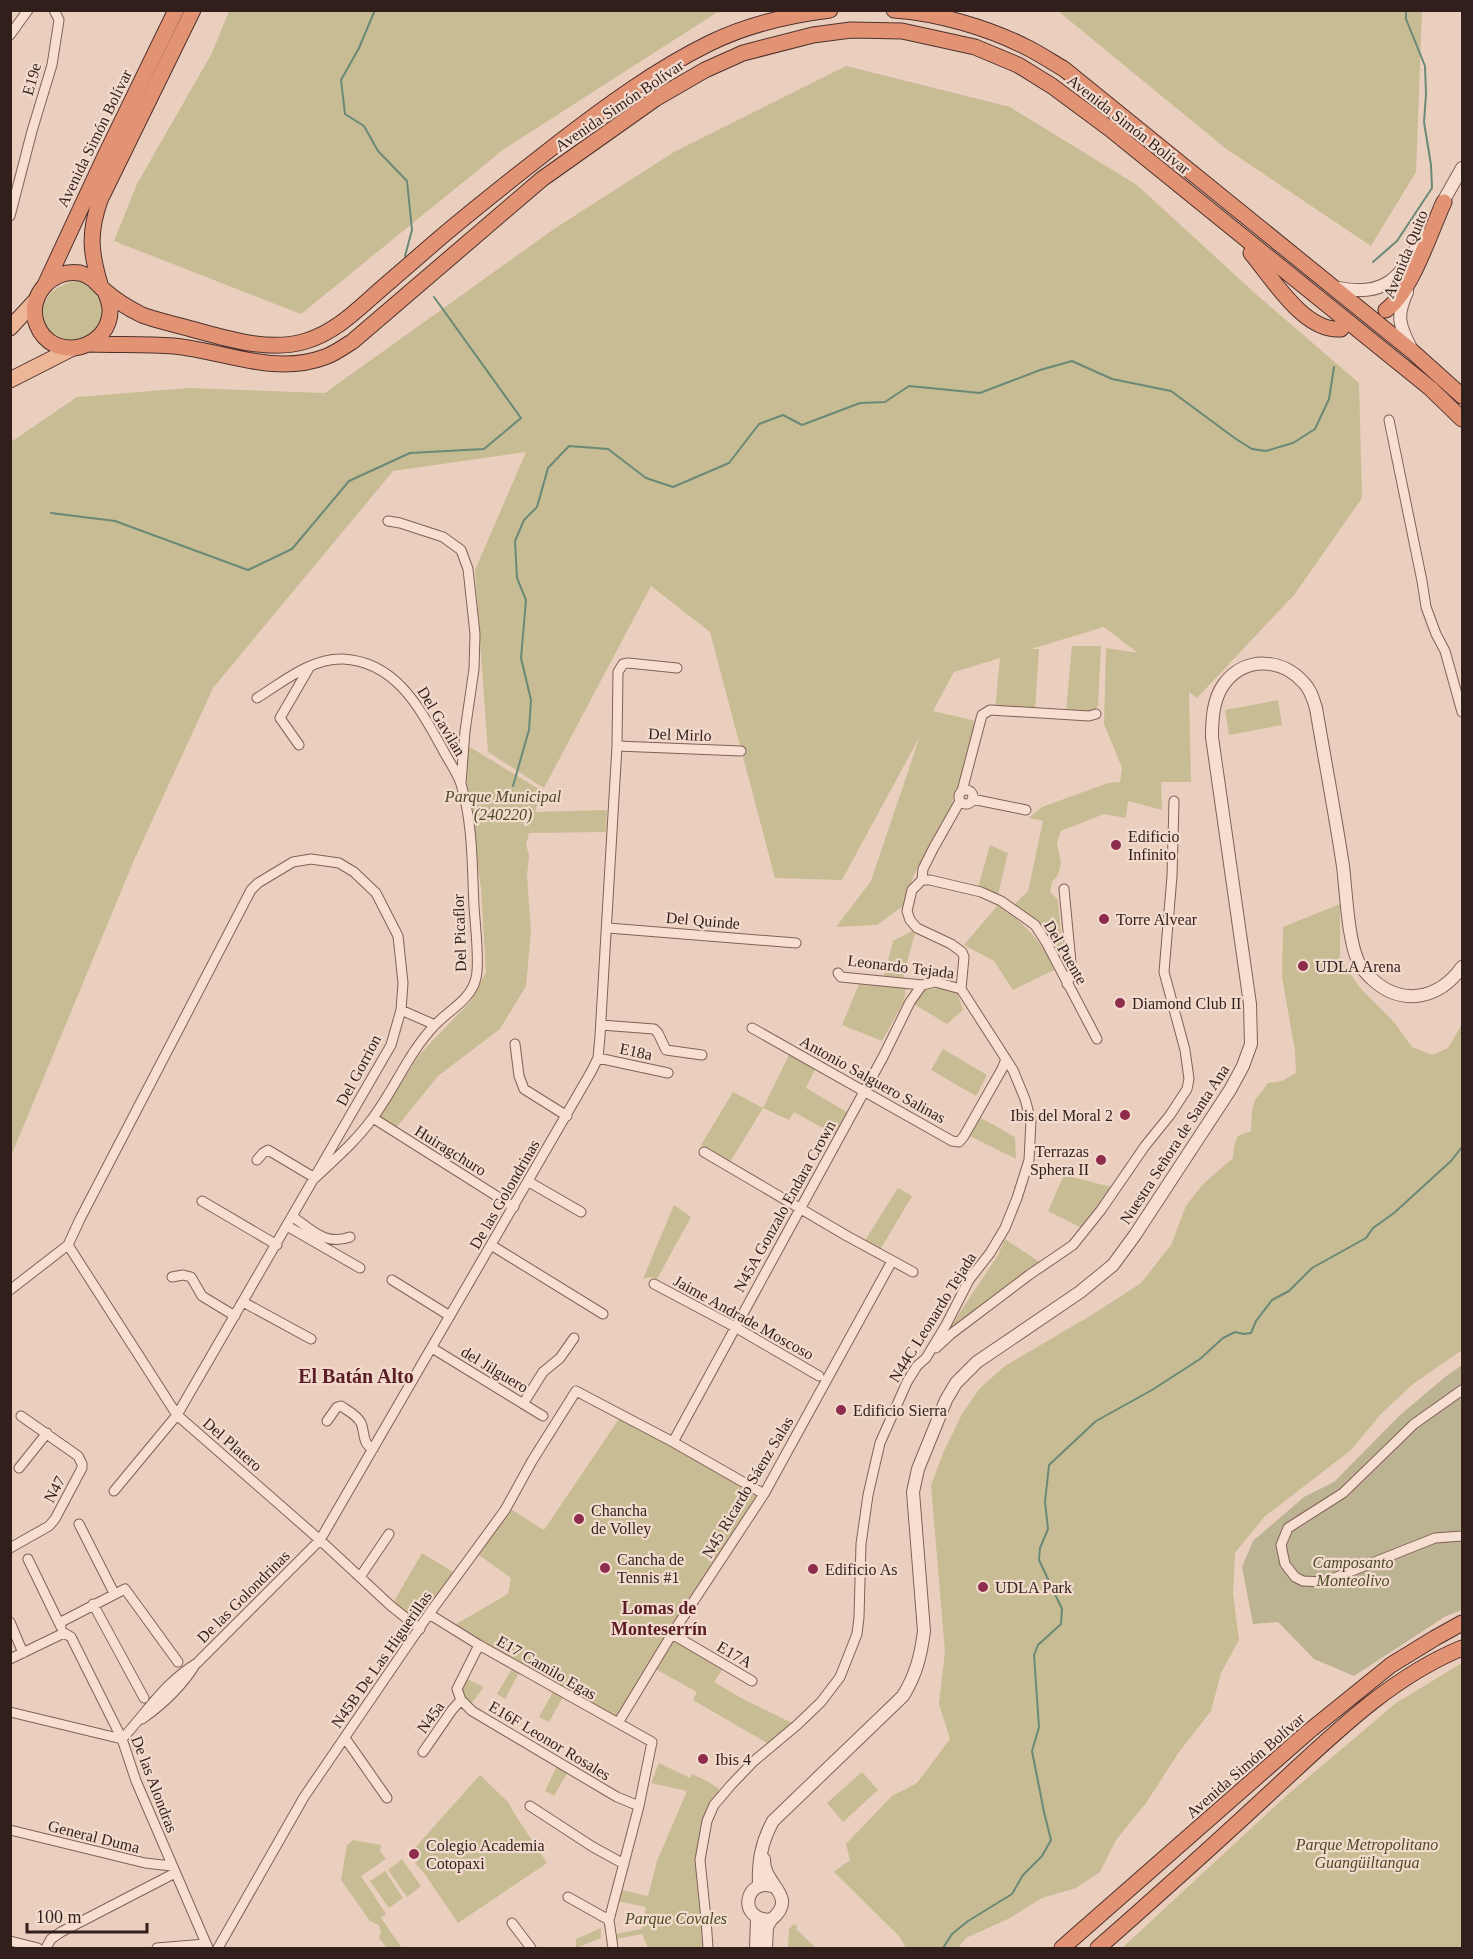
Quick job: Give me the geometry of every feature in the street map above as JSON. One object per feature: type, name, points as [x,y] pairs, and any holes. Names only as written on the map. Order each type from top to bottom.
[{"type":"highway","name":"Avenida Simón Bolívar","points":[[46,283],[176,10]]},
{"type":"highway","name":"Avenida Simón Bolívar","points":[[193,10],[97,210],[91,240],[93,260],[102,287],[142,315],[222,337],[259,344],[289,344],[307,341],[343,322],[478,205],[607,106],[711,42],[801,13],[830,10]]},
{"type":"highway","name":"Avenida Simón Bolívar","points":[[894,10],[949,19],[998,35],[1028,48],[1064,69],[1413,352],[1462,396]]},
{"type":"highway","name":"Avenida Simón Bolívar","points":[[90,344],[174,346],[276,364],[303,363],[326,357],[353,341],[542,179],[655,99],[705,70],[743,53],[813,35],[851,30],[902,31],[975,47],[1018,65],[1052,86],[1110,129],[1430,388],[1462,419]]},
{"type":"highway","points":[[24,312],[27,293],[44,266],[95,165],[106,154]]},
{"type":"highway","points":[[1386,310],[1398,299],[1409,281],[1444,202]]},
{"type":"highway","points":[[1230,227],[1308,320],[1325,328],[1341,329]]},
{"type":"highway","points":[[79,273],[90,277],[102,287],[110,306],[109,321],[102,334],[90,344],[71,349],[60,347],[42,333],[36,323],[34,312],[36,300],[46,283],[56,276],[79,273]]},
{"type":"highway","name":"Avenida Simón Bolívar","points":[[1062,1948],[1308,1732],[1391,1665],[1462,1623]]},
{"type":"highway","points":[[1098,1948],[1320,1746],[1395,1684],[1442,1656],[1462,1648]]},
{"type":"main road","points":[[10,328],[36,300]]},
{"type":"main road","points":[[10,380],[71,349]]},
{"type":"street","points":[[10,35],[28,10]]},
{"type":"street","name":"E19e","points":[[10,216],[32,130],[52,65],[59,20],[54,10]]},
{"type":"street","name":"Avenida Quito","points":[[1332,287],[1361,291],[1389,283],[1404,268],[1462,168]]},
{"type":"street","name":"Avenida Quito","points":[[1413,352],[1401,328],[1400,309],[1444,202]]},
{"type":"street","points":[[1389,420],[1426,606],[1445,651],[1462,712]]},
{"type":"street","points":[[388,521],[443,537],[461,550],[468,569],[475,634],[474,669],[465,731],[461,783]]},
{"type":"street","name":"Del Gavilan","points":[[257,698],[310,666],[323,661],[341,659],[360,661],[383,672],[402,686],[414,700],[461,783],[469,825]]},
{"type":"street","name":"De las Golondrinas","points":[[122,1739],[188,1677],[196,1663],[320,1540],[529,1182],[598,1058],[608,928],[617,746],[618,672],[623,664],[628,663],[677,668]]},
{"type":"street","name":"Nuestra Señora de Santa Ana","points":[[759,1886],[759,1856],[773,1821],[903,1696],[912,1682],[922,1650],[924,1631],[913,1492],[924,1451],[951,1390],[977,1362],[1080,1292],[1113,1264],[1135,1235],[1230,1090],[1243,1066],[1251,1044],[1250,1004],[1212,737],[1216,701],[1224,684],[1233,675],[1257,663],[1277,665],[1295,674],[1311,692],[1316,708],[1338,840],[1352,938],[1355,954],[1362,969],[1380,986],[1395,994],[1407,996],[1425,995],[1435,991],[1453,978],[1462,967]]},
{"type":"street","points":[[299,745],[280,718],[310,666]]},
{"type":"street","points":[[961,989],[964,957],[962,952],[951,944],[917,928],[910,920],[907,911],[912,890],[922,880],[923,869],[961,796],[982,715],[990,710],[1089,716],[1096,714]]},
{"type":"street","name":"Del Mirlo","points":[[617,746],[741,751]]},
{"type":"street","points":[[961,796],[970,791],[972,799],[1026,810]]},
{"type":"street","points":[[926,1358],[951,1334],[1073,1245],[1101,1210],[1187,1089],[1189,1079],[1185,1050],[1164,972],[1172,876],[1174,801]]},
{"type":"street","name":"Del Picaflor","points":[[315,1178],[348,1148],[373,1118],[409,1057],[435,1025],[469,995],[477,976],[469,825]]},
{"type":"street","name":"Del Gorrion","points":[[68,1245],[251,890],[258,883],[293,862],[311,859],[339,863],[354,872],[376,893],[398,936],[403,983],[401,1010],[391,1045],[177,1415],[114,1491]]},
{"type":"street","name":"Del Puente","points":[[922,880],[981,892],[1001,901],[1035,925],[1097,1040]]},
{"type":"street","points":[[1064,889],[1072,973],[1067,984]]},
{"type":"street","name":"Del Quinde","points":[[608,928],[796,943]]},
{"type":"street","name":"Leonardo Tejada","points":[[838,973],[841,977],[922,985],[935,982],[961,989]]},
{"type":"street","name":"N45A Gonzalo Endara Crown","points":[[673,1442],[910,1002],[922,985]]},
{"type":"street","name":"N44C Leonardo Tejada","points":[[708,1948],[700,1860],[707,1821],[714,1805],[731,1785],[754,1761],[821,1702],[840,1677],[857,1634],[861,1544],[868,1495],[880,1443],[907,1382],[917,1366],[926,1358],[969,1280],[990,1253],[1005,1228],[1020,1191],[1029,1160],[1031,1121],[1025,1099],[1013,1070],[961,989]]},
{"type":"street","points":[[401,1010],[435,1025]]},
{"type":"street","points":[[601,1025],[654,1029],[666,1050],[702,1055]]},
{"type":"street","name":"Antonio Salguero Salinas","points":[[752,1029],[952,1141],[959,1142],[1006,1059]]},
{"type":"street","points":[[515,1044],[519,1076],[524,1089],[567,1116]]},
{"type":"street","name":"E18a","points":[[598,1058],[668,1073]]},
{"type":"street","name":"Huiragchuro","points":[[373,1118],[514,1207]]},
{"type":"street","points":[[257,1160],[268,1150],[315,1178]]},
{"type":"street","points":[[704,1152],[913,1272]]},
{"type":"street","points":[[529,1182],[582,1212]]},
{"type":"street","points":[[202,1201],[277,1245]]},
{"type":"street","points":[[293,1217],[328,1240],[350,1238]]},
{"type":"street","points":[[287,1226],[360,1268]]},
{"type":"street","points":[[10,1290],[68,1245]]},
{"type":"street","name":"Del Platero","points":[[68,1245],[177,1415],[320,1540],[391,1606],[420,1629]]},
{"type":"street","points":[[491,1245],[603,1314]]},
{"type":"street","name":"N45 Ricardo Sáenz Salas","points":[[618,1723],[672,1634],[764,1494],[892,1261]]},
{"type":"street","points":[[172,1277],[183,1275],[191,1277],[202,1296],[235,1316]]},
{"type":"street","points":[[392,1280],[450,1316]]},
{"type":"street","name":"Jaime Andrade Moscoso","points":[[654,1284],[735,1327],[819,1376]]},
{"type":"street","points":[[243,1302],[312,1340]]},
{"type":"street","points":[[523,1404],[543,1372],[560,1358],[574,1338]]},
{"type":"street","name":"del Jilguero","points":[[432,1348],[543,1416]]},
{"type":"street","points":[[1462,1390],[1414,1424],[1343,1493],[1288,1528],[1281,1545],[1285,1564],[1295,1576],[1304,1581],[1324,1582],[1435,1538],[1462,1536]]},
{"type":"street","name":"N45B De Las Higuerillas","points":[[219,1948],[304,1797],[429,1614],[505,1510],[532,1461],[576,1391],[673,1442]]},
{"type":"street","points":[[327,1421],[337,1407],[341,1406],[360,1421],[366,1443],[374,1449]]},
{"type":"street","name":"N47","points":[[10,1548],[49,1526],[82,1468],[78,1455],[21,1416]]},
{"type":"street","points":[[19,1468],[47,1433]]},
{"type":"street","points":[[673,1442],[764,1494]]},
{"type":"street","points":[[79,1524],[114,1593]]},
{"type":"street","points":[[360,1577],[389,1534]]},
{"type":"street","name":"De las Alondras","points":[[28,1559],[59,1623],[122,1739],[136,1781],[206,1946]]},
{"type":"street","points":[[59,1623],[114,1593],[123,1589],[127,1590],[178,1662]]},
{"type":"street","points":[[93,1604],[144,1698]]},
{"type":"street","name":"E17 Camilo Egas","points":[[429,1614],[478,1645],[652,1742],[639,1806]]},
{"type":"street","points":[[10,1622],[23,1653]]},
{"type":"street","points":[[10,1659],[66,1634]]},
{"type":"street","name":"E17A","points":[[672,1634],[752,1681]]},
{"type":"street","points":[[461,1700],[457,1689],[478,1645]]},
{"type":"street","name":"N45a","points":[[423,1752],[461,1700]]},
{"type":"street","name":"E16F Leonor Rosales","points":[[461,1700],[472,1711],[617,1797],[639,1806]]},
{"type":"street","points":[[10,1712],[122,1739]]},
{"type":"street","points":[[345,1738],[387,1798]]},
{"type":"street","points":[[530,1806],[624,1864]]},
{"type":"street","points":[[613,1948],[609,1920],[639,1806]]},
{"type":"street","name":"General Duma","points":[[10,1830],[173,1869]]},
{"type":"street","points":[[766,1834],[763,1863],[765,1872],[779,1891],[783,1901],[780,1912],[767,1927],[766,1948]]},
{"type":"street","points":[[46,1948],[51,1939],[61,1932],[173,1869]]},
{"type":"street","points":[[771,1920],[757,1918],[750,1911],[748,1900],[750,1894],[759,1886],[764,1884],[775,1887]]},
{"type":"street","points":[[568,1897],[609,1920]]},
{"type":"street","points":[[756,1948],[757,1918]]},
{"type":"street","points":[[512,1923],[531,1948]]},
{"type":"street","points":[[10,1941],[38,1948]]},
{"type":"street","points":[[157,1948],[206,1946]]},
{"type":"green space","points":[[229,10],[727,11],[716,13],[504,149],[301,314],[114,241],[137,184],[212,53]]},
{"type":"green space","points":[[1058,11],[1422,11],[1416,172],[1371,246],[1225,148]]},
{"type":"green space","points":[[846,66],[1010,107],[1137,185],[1258,296],[1359,383],[1362,498],[1294,595],[1197,698],[1189,692],[1191,782],[1161,782],[1162,810],[1128,801],[1126,818],[1104,814],[1061,831],[1057,843],[1061,863],[1050,892],[1058,900],[1064,967],[1055,947],[1039,923],[1015,904],[1028,891],[1043,821],[1029,818],[1042,807],[1108,783],[1120,782],[1122,768],[1104,724],[1106,648],[1138,653],[1104,627],[1031,649],[1039,649],[1035,710],[995,710],[1000,658],[954,672],[933,711],[980,722],[959,788],[952,802],[958,803],[940,828],[914,875],[903,906],[877,925],[836,927],[871,881],[920,736],[842,880],[775,878],[710,632],[651,586],[544,788],[488,752],[475,570],[526,452],[393,471],[213,688],[135,858],[11,1156],[11,442],[77,397],[189,388],[325,393],[554,229],[674,152]]},
{"type":"green space","points":[[80,281],[90,284],[105,299],[103,330],[66,345],[47,330],[42,312],[48,296],[55,290],[62,285]]},
{"type":"green space","points":[[1072,646],[1101,646],[1098,706],[1093,712],[1066,711]]},
{"type":"green space","points":[[1278,700],[1282,725],[1229,735],[1225,710]]},
{"type":"green space","name":"Parque Municipal (240220)","points":[[468,746],[542,791],[535,812],[607,810],[606,832],[529,833],[526,845],[529,855],[527,876],[531,932],[526,986],[500,1029],[438,1076],[396,1128],[379,1117],[419,1055],[472,1000],[486,972],[481,888],[467,784]]},
{"type":"green space","points":[[990,845],[1008,853],[997,899],[977,891]]},
{"type":"green space","points":[[1340,904],[1340,959],[1361,989],[1394,1022],[1412,1047],[1432,1055],[1448,1048],[1462,1024],[1462,1350],[1413,1384],[1381,1414],[1351,1450],[1264,1517],[1235,1553],[1233,1593],[1239,1640],[1221,1673],[1211,1711],[1179,1752],[1146,1803],[1116,1840],[1100,1872],[1076,1888],[1042,1898],[1010,1918],[966,1938],[958,1948],[906,1948],[899,1936],[834,1872],[850,1860],[846,1844],[892,1796],[917,1783],[950,1739],[939,1704],[945,1652],[931,1485],[944,1451],[962,1414],[980,1388],[1005,1366],[1141,1283],[1171,1245],[1186,1206],[1202,1185],[1233,1158],[1238,1136],[1251,1131],[1255,1100],[1268,1083],[1282,1081],[1296,1073],[1295,1051],[1282,977],[1283,927]]},
{"type":"green space","points":[[998,905],[1031,933],[1056,969],[1013,990],[994,961],[964,945]]},
{"type":"green space","points":[[916,929],[902,982],[883,980],[893,941]]},
{"type":"green space","points":[[860,982],[906,988],[904,1001],[882,1041],[842,1025]]},
{"type":"green space","points":[[916,988],[956,989],[963,1010],[947,1024],[912,1003]]},
{"type":"green space","points":[[943,1049],[987,1075],[976,1096],[931,1070]]},
{"type":"green space","points":[[789,1055],[815,1069],[806,1088],[850,1114],[837,1136],[794,1112],[789,1120],[763,1108]]},
{"type":"green space","points":[[733,1092],[763,1108],[730,1162],[701,1145]]},
{"type":"green space","points":[[974,1114],[1015,1137],[1016,1159],[962,1132]]},
{"type":"green space","points":[[1064,1175],[1115,1188],[1084,1229],[1048,1211]]},
{"type":"green space","points":[[898,1188],[912,1196],[880,1250],[864,1242]]},
{"type":"green space","points":[[674,1205],[691,1217],[657,1279],[650,1277],[643,1279]]},
{"type":"green space","points":[[1005,1239],[1041,1263],[949,1329],[998,1255]]},
{"type":"green space","name":"Camposanto Monteolivo","points":[[1462,1365],[1462,1610],[1446,1616],[1354,1676],[1314,1659],[1278,1622],[1253,1624],[1242,1567],[1253,1541],[1304,1497],[1334,1482],[1399,1416]]},
{"type":"green space","points":[[619,1419],[718,1468],[764,1494],[672,1634],[724,1667],[714,1682],[792,1723],[772,1746],[693,1700],[697,1692],[652,1667],[617,1722],[451,1627],[508,1594],[511,1578],[476,1553],[507,1507],[544,1530]]},
{"type":"green space","points":[[422,1553],[458,1575],[423,1624],[415,1621],[393,1603]]},
{"type":"green space","name":"Parque Metropolitano Guangüiltangua","points":[[1462,1663],[1462,1948],[1122,1948],[1285,1797],[1396,1703]]},
{"type":"green space","points":[[513,1667],[520,1671],[505,1699],[497,1694]]},
{"type":"green space","points":[[463,1677],[484,1687],[471,1704],[458,1690]]},
{"type":"green space","points":[[554,1690],[564,1695],[549,1722],[539,1717]]},
{"type":"green space","name":"Parque Covales","points":[[659,1763],[690,1778],[692,1774],[719,1789],[701,1847],[708,1948],[648,1948],[642,1934],[616,1939],[616,1934],[642,1929],[646,1907],[618,1901],[622,1890],[648,1896],[657,1861],[687,1791],[651,1783]]},
{"type":"green space","points":[[558,1764],[569,1770],[554,1796],[545,1791]]},
{"type":"green space","points":[[862,1772],[878,1790],[843,1822],[827,1803]]},
{"type":"green space","points":[[480,1775],[509,1803],[547,1863],[458,1923],[415,1863],[419,1860],[413,1850]]},
{"type":"green space","points":[[353,1840],[381,1845],[380,1851],[386,1859],[361,1876],[386,1914],[381,1918],[402,1948],[387,1948],[379,1938],[381,1933],[379,1925],[370,1921],[341,1880],[347,1845]]},
{"type":"green space","points":[[402,1859],[421,1886],[407,1897],[388,1870]]},
{"type":"green space","points":[[385,1871],[403,1898],[389,1908],[370,1881]]},
{"type":"green space","points":[[794,1924],[798,1927],[796,1929],[816,1948],[788,1948],[789,1929]]},
{"type":"green space","points":[[601,1928],[601,1938],[576,1948],[576,1939]]},
{"type":"waterway","points":[[375,10],[359,48],[341,80],[345,114],[364,126],[378,151],[407,181],[412,230],[405,256]]},
{"type":"waterway","points":[[1373,262],[1397,241],[1432,188],[1424,122],[1425,66],[1406,19],[1406,10]]},
{"type":"waterway","points":[[51,513],[115,521],[248,570],[292,549],[349,481],[410,453],[484,449],[521,418],[434,297]]},
{"type":"waterway","points":[[513,786],[529,730],[531,700],[521,658],[526,600],[517,578],[515,541],[524,520],[537,507],[548,468],[569,446],[608,449],[646,478],[673,487],[729,463],[759,424],[783,415],[802,425],[860,403],[885,402],[909,386],[980,393],[1040,370],[1072,361],[1112,379],[1171,391],[1236,439],[1252,449],[1266,451],[1293,443],[1315,429],[1329,399],[1334,367]]},
{"type":"waterway","points":[[943,1948],[952,1934],[968,1921],[1012,1894],[1023,1875],[1042,1856],[1051,1840],[1032,1751],[1039,1727],[1034,1655],[1038,1645],[1061,1624],[1062,1609],[1039,1560],[1040,1548],[1048,1529],[1045,1502],[1049,1465],[1096,1421],[1152,1390],[1200,1359],[1223,1338],[1235,1332],[1251,1333],[1256,1321],[1272,1300],[1289,1291],[1312,1268],[1366,1238],[1373,1228],[1394,1213],[1451,1161],[1462,1147]]},
{"type":"place","name":"Edificio Infinito","points":[[1116,845]]},
{"type":"place","name":"Torre Alvear","points":[[1104,919]]},
{"type":"place","name":"UDLA Arena","points":[[1303,966]]},
{"type":"place","name":"Diamond Club II","points":[[1120,1003]]},
{"type":"place","name":"Ibis del Moral 2","points":[[1125,1115]]},
{"type":"place","name":"Terrazas Sphera II","points":[[1101,1160]]},
{"type":"place","name":"Edificio Sierra","points":[[841,1410]]},
{"type":"place","name":"Chancha de Volley","points":[[579,1519]]},
{"type":"place","name":"Cancha de Tennis #1","points":[[605,1568]]},
{"type":"place","name":"Edificio As","points":[[813,1569]]},
{"type":"place","name":"UDLA Park","points":[[983,1587]]},
{"type":"place","name":"Ibis 4","points":[[703,1759]]},
{"type":"place","name":"Colegio Academia Cotopaxi","points":[[414,1854]]},
{"type":"district","name":"El Batán Alto","points":[[356,1376]]},
{"type":"district","name":"Lomas de Monteserrín","points":[[659,1618]]}]
